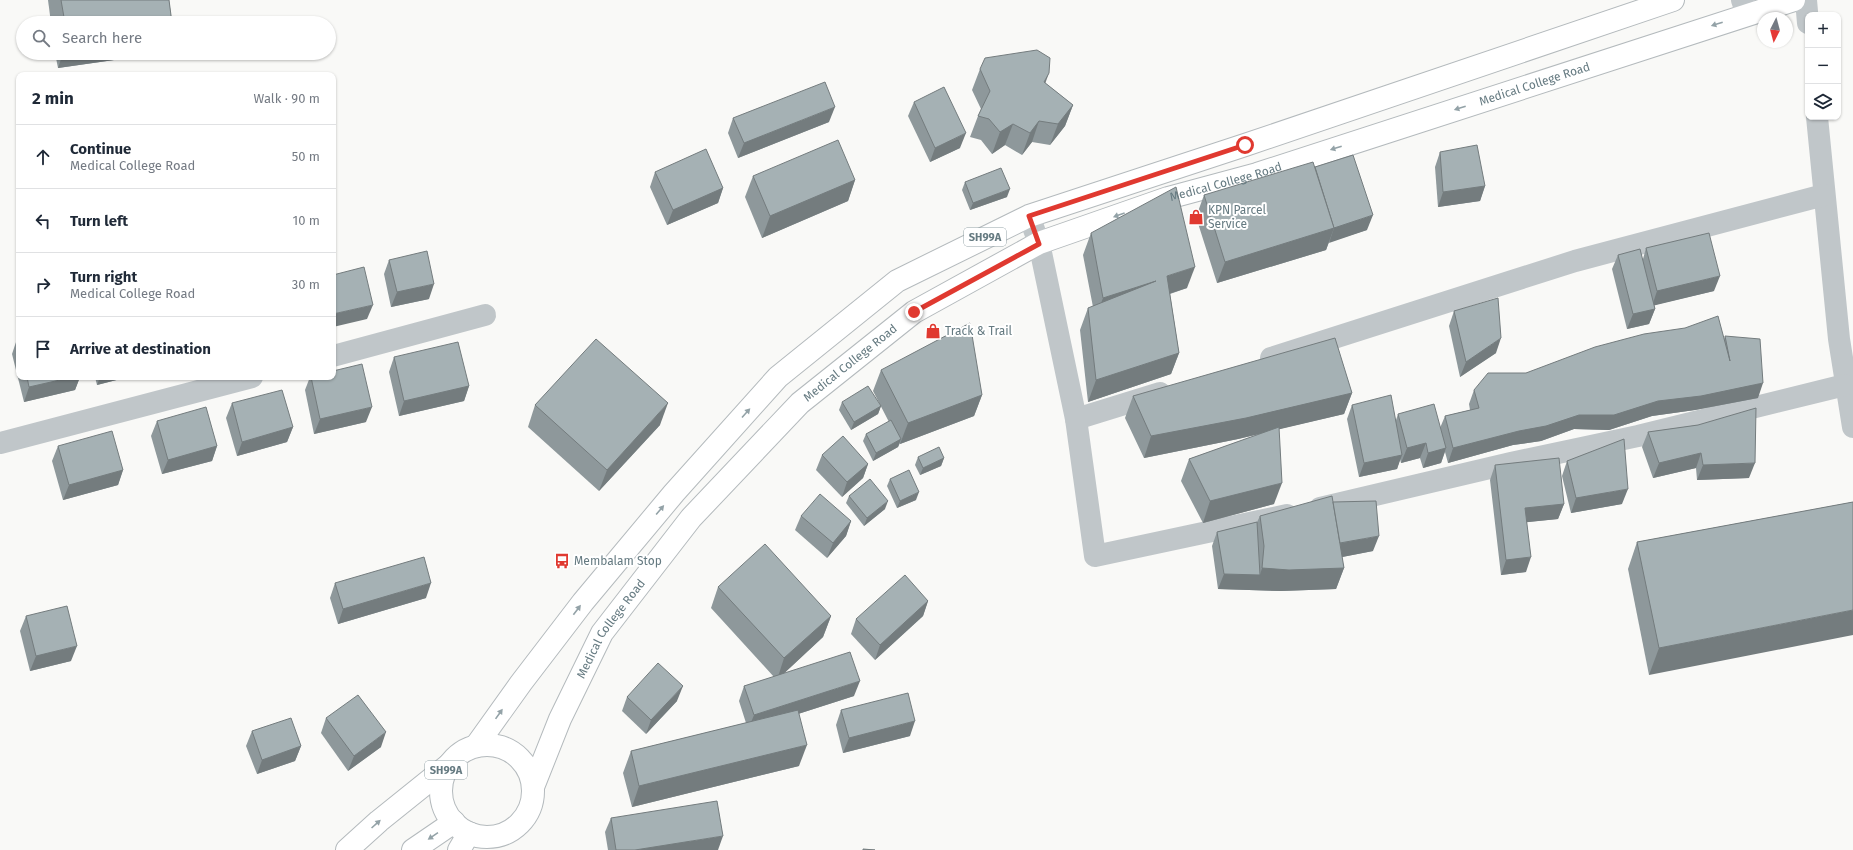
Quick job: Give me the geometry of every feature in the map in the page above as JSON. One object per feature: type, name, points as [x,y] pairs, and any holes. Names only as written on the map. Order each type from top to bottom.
[{"type":"main road","name":"SH99A","points":[[476,746],[521,682],[583,602],[674,493],[778,376],[897,281],[1029,216],[1672,0]]},
{"type":"main road","name":"Medical College Road","points":[[533,787],[560,719],[602,633],[690,518],[800,403],[914,312],[1039,244],[1168,198],[1257,174],[1745,7],[1794,0]]},
{"type":"main road","points":[[897,281],[914,312]]},
{"type":"main road","name":"SH99A","points":[[347,850],[379,821],[462,753],[476,746],[492,745],[507,750],[520,758],[529,772],[533,787],[533,799],[522,821],[512,829],[498,835],[460,835],[446,811],[442,800],[441,787],[444,775],[450,764]]},
{"type":"main road","points":[[500,850],[512,829]]},
{"type":"main road","points":[[413,850],[460,835]]},
{"type":"street","points":[[1806,0],[1807,12]]},
{"type":"street","points":[[1817,120],[1838,339],[1853,427]]},
{"type":"street","points":[[1250,364],[1576,261],[1824,195]]},
{"type":"street","points":[[1029,216],[1039,244],[1076,419],[1095,556],[1322,508],[1511,463],[1638,436],[1845,385]]},
{"type":"street","points":[[336,355],[485,316]]},
{"type":"street","points":[[0,443],[241,380]]},
{"type":"street","points":[[1076,419],[1182,386]]},
{"type":"building","points":[[61,0],[169,0],[171,16],[64,16]]},
{"type":"building","points":[[1037,50],[1050,58],[1049,73],[1044,82],[1073,105],[1058,124],[1039,121],[1030,133],[1013,124],[1000,132],[989,119],[978,116],[990,91],[980,69],[985,58]]},
{"type":"building","points":[[825,82],[835,107],[744,143],[733,118]]},
{"type":"building","points":[[944,87],[966,133],[935,148],[914,102]]},
{"type":"building","points":[[838,140],[855,180],[770,216],[753,176]]},
{"type":"building","points":[[1477,145],[1485,186],[1443,192],[1440,152]]},
{"type":"building","points":[[706,149],[723,188],[673,210],[655,172]]},
{"type":"building","points":[[1353,155],[1373,215],[1334,228],[1315,167]]},
{"type":"building","points":[[1313,162],[1334,228],[1225,262],[1204,195]]},
{"type":"building","points":[[1001,168],[1010,189],[973,203],[965,182]]},
{"type":"building","points":[[1176,187],[1195,267],[1167,276],[1179,353],[1096,380],[1088,308],[1156,281],[1103,298],[1091,233]]},
{"type":"building","points":[[1709,233],[1720,276],[1657,291],[1646,248]]},
{"type":"building","points":[[1640,249],[1655,309],[1633,314],[1618,255]]},
{"type":"building","points":[[427,251],[434,284],[397,292],[389,260]]},
{"type":"building","points":[[364,267],[373,305],[336,313],[336,274]]},
{"type":"building","points":[[1498,298],[1501,338],[1466,362],[1454,311]]},
{"type":"building","points":[[1718,316],[1730,361],[1725,336],[1760,339],[1763,383],[1701,396],[1658,401],[1614,415],[1579,415],[1546,426],[1519,431],[1453,448],[1445,416],[1479,408],[1474,390],[1488,373],[1526,373],[1595,347],[1644,334],[1685,328]]},
{"type":"building","points":[[970,323],[982,395],[908,423],[881,370]]},
{"type":"building","points":[[1335,338],[1352,393],[1246,418],[1151,436],[1133,396]]},
{"type":"building","points":[[596,339],[668,403],[607,470],[535,405]]},
{"type":"building","points":[[458,342],[469,386],[404,401],[394,357]]},
{"type":"building","points":[[362,364],[372,407],[320,419],[312,380],[336,380],[336,370]]},
{"type":"building","points":[[28,380],[60,380],[29,387]]},
{"type":"building","points":[[868,386],[881,406],[854,422],[842,402]]},
{"type":"building","points":[[282,390],[293,427],[242,442],[232,403]]},
{"type":"building","points":[[1391,395],[1402,455],[1364,463],[1352,405]]},
{"type":"building","points":[[1434,404],[1446,448],[1428,453],[1426,443],[1407,448],[1398,414]]},
{"type":"building","points":[[206,407],[217,446],[168,460],[157,421]]},
{"type":"building","points":[[1756,408],[1755,463],[1703,465],[1701,453],[1659,463],[1648,432],[1698,425]]},
{"type":"building","points":[[891,420],[901,439],[876,453],[866,434]]},
{"type":"building","points":[[1279,427],[1282,483],[1210,501],[1189,459]]},
{"type":"building","points":[[112,431],[123,470],[69,485],[58,446]]},
{"type":"building","points":[[843,436],[868,464],[847,482],[822,455]]},
{"type":"building","points":[[1624,439],[1628,489],[1576,498],[1567,461]]},
{"type":"building","points":[[939,447],[944,458],[923,468],[918,457]]},
{"type":"building","points":[[1559,458],[1564,504],[1525,508],[1531,557],[1506,560],[1495,465]]},
{"type":"building","points":[[909,470],[919,492],[900,501],[890,479]]},
{"type":"building","points":[[870,479],[888,501],[867,518],[849,496]]},
{"type":"building","points":[[820,494],[851,521],[833,543],[801,516]]},
{"type":"building","points":[[1332,496],[1344,568],[1289,570],[1262,568],[1264,546],[1260,516]]},
{"type":"building","points":[[1376,501],[1379,536],[1340,543],[1333,502]]},
{"type":"building","points":[[1853,502],[1853,610],[1659,648],[1637,542]]},
{"type":"building","points":[[1257,522],[1260,575],[1224,574],[1217,532]]},
{"type":"building","points":[[765,544],[831,616],[784,658],[718,587]]},
{"type":"building","points":[[424,557],[431,583],[343,609],[335,583]]},
{"type":"building","points":[[905,575],[928,601],[880,645],[856,619]]},
{"type":"building","points":[[67,606],[77,646],[36,656],[26,616]]},
{"type":"building","points":[[850,652],[860,681],[754,715],[744,686]]},
{"type":"building","points":[[658,663],[683,686],[651,720],[627,697]]},
{"type":"building","points":[[908,693],[915,721],[849,738],[841,710]]},
{"type":"building","points":[[358,695],[386,732],[354,756],[326,718]]},
{"type":"building","points":[[798,710],[807,745],[639,786],[631,751]]},
{"type":"building","points":[[291,718],[301,746],[262,760],[252,731]]},
{"type":"building","points":[[717,801],[723,836],[635,850],[616,850],[611,818]]},
{"type":"place","name":"KPN Parcel Service","points":[[1196,217]]},
{"type":"place","name":"Track & Trail","points":[[933,331]]},
{"type":"place","name":"Membalam Stop","points":[[562,561]]},
{"type":"route","points":[[914,312],[1039,244],[1029,216],[1245,145]]}]
